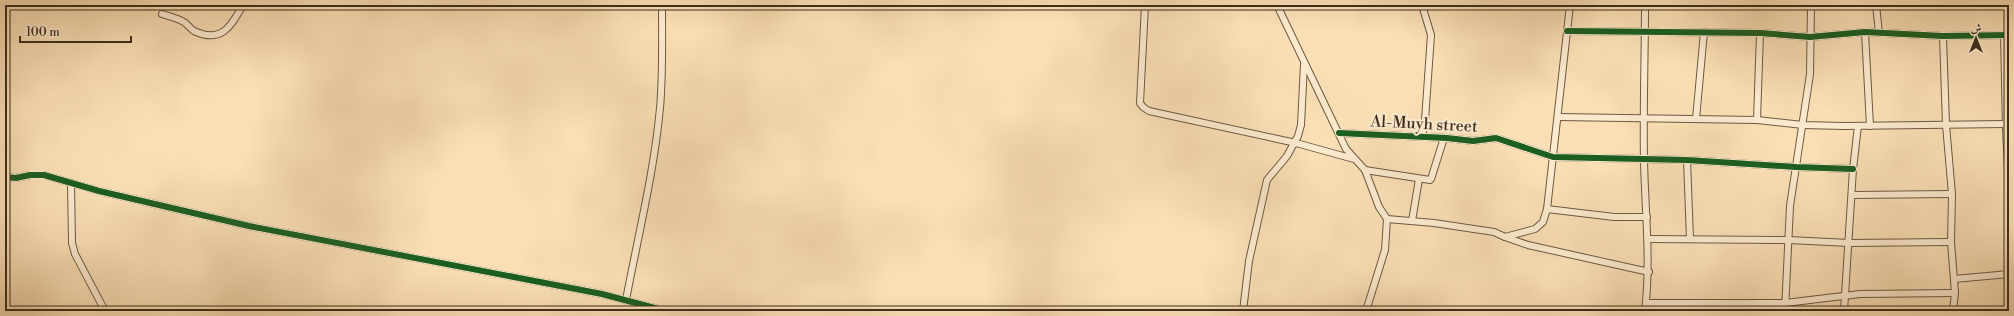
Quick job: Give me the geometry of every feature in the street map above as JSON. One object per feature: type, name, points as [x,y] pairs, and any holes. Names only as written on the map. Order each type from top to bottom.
[{"type":"street","points":[[162,14],[183,21],[192,30],[206,35],[219,35],[227,30],[243,5]]},
{"type":"street","points":[[626,300],[655,150],[660,110],[663,78],[662,5]]},
{"type":"street","points":[[1145,5],[1140,103],[1142,107],[1149,111],[1296,143],[1354,159]]},
{"type":"street","points":[[1277,5],[1346,149],[1365,170],[1379,207],[1387,219],[1385,250],[1366,311]]},
{"type":"street","points":[[1422,5],[1431,35],[1425,120],[1422,137]]},
{"type":"street","points":[[1506,237],[1535,229],[1543,222],[1547,209],[1570,5]]},
{"type":"street","points":[[1645,5],[1644,159],[1649,239],[1649,272],[1645,311]]},
{"type":"street","points":[[1785,311],[1790,206],[1810,74],[1811,5]]},
{"type":"street","points":[[1876,5],[1879,33]]},
{"type":"street","points":[[1567,30],[1760,33],[1810,37],[1865,32],[1943,36],[2006,35],[2009,188]]},
{"type":"street","points":[[1696,119],[1704,32]]},
{"type":"street","points":[[1865,32],[1870,126]]},
{"type":"street","points":[[1757,120],[1760,33]]},
{"type":"street","points":[[1943,36],[1946,125],[1952,194],[1951,242],[1955,293],[1953,311]]},
{"type":"street","points":[[1244,311],[1249,261],[1267,180],[1288,156],[1296,143],[1301,125],[1304,62]]},
{"type":"street","points":[[1558,117],[1757,120],[1803,125],[1946,125],[2007,127]]},
{"type":"street","points":[[1844,311],[1853,169],[1858,126]]},
{"type":"street","name":"Al-Muyh street","points":[[1339,133],[1444,138],[1473,141],[1496,138],[1553,157],[1687,160],[1853,169]]},
{"type":"street","points":[[1365,170],[1427,181],[1432,179],[1444,138]]},
{"type":"street","points":[[1687,160],[1690,239]]},
{"type":"street","points":[[5,177],[16,178],[37,174],[99,191],[249,226],[626,300],[666,311]]},
{"type":"street","points":[[1412,221],[1419,179]]},
{"type":"street","points":[[71,183],[72,243],[75,254],[105,311]]},
{"type":"street","points":[[1852,195],[1952,194]]},
{"type":"street","points":[[1547,209],[1614,217],[1647,217]]},
{"type":"street","points":[[1387,219],[1494,232],[1528,245],[1649,272]]},
{"type":"street","points":[[1649,239],[1789,240],[1849,243],[1951,242]]},
{"type":"street","points":[[1954,279],[2009,274]]},
{"type":"street","points":[[1646,303],[1785,303],[1846,296],[1955,293]]},
{"type":"cycle path","points":[[1567,31],[1760,33],[1810,37],[1865,32],[1943,36],[2009,35]]},
{"type":"cycle path","points":[[1339,133],[1447,138],[1473,141],[1496,138],[1553,157],[1687,160],[1853,169]]},
{"type":"cycle path","points":[[5,177],[16,178],[30,175],[44,175],[99,191],[249,226],[602,294],[666,311]]}]
